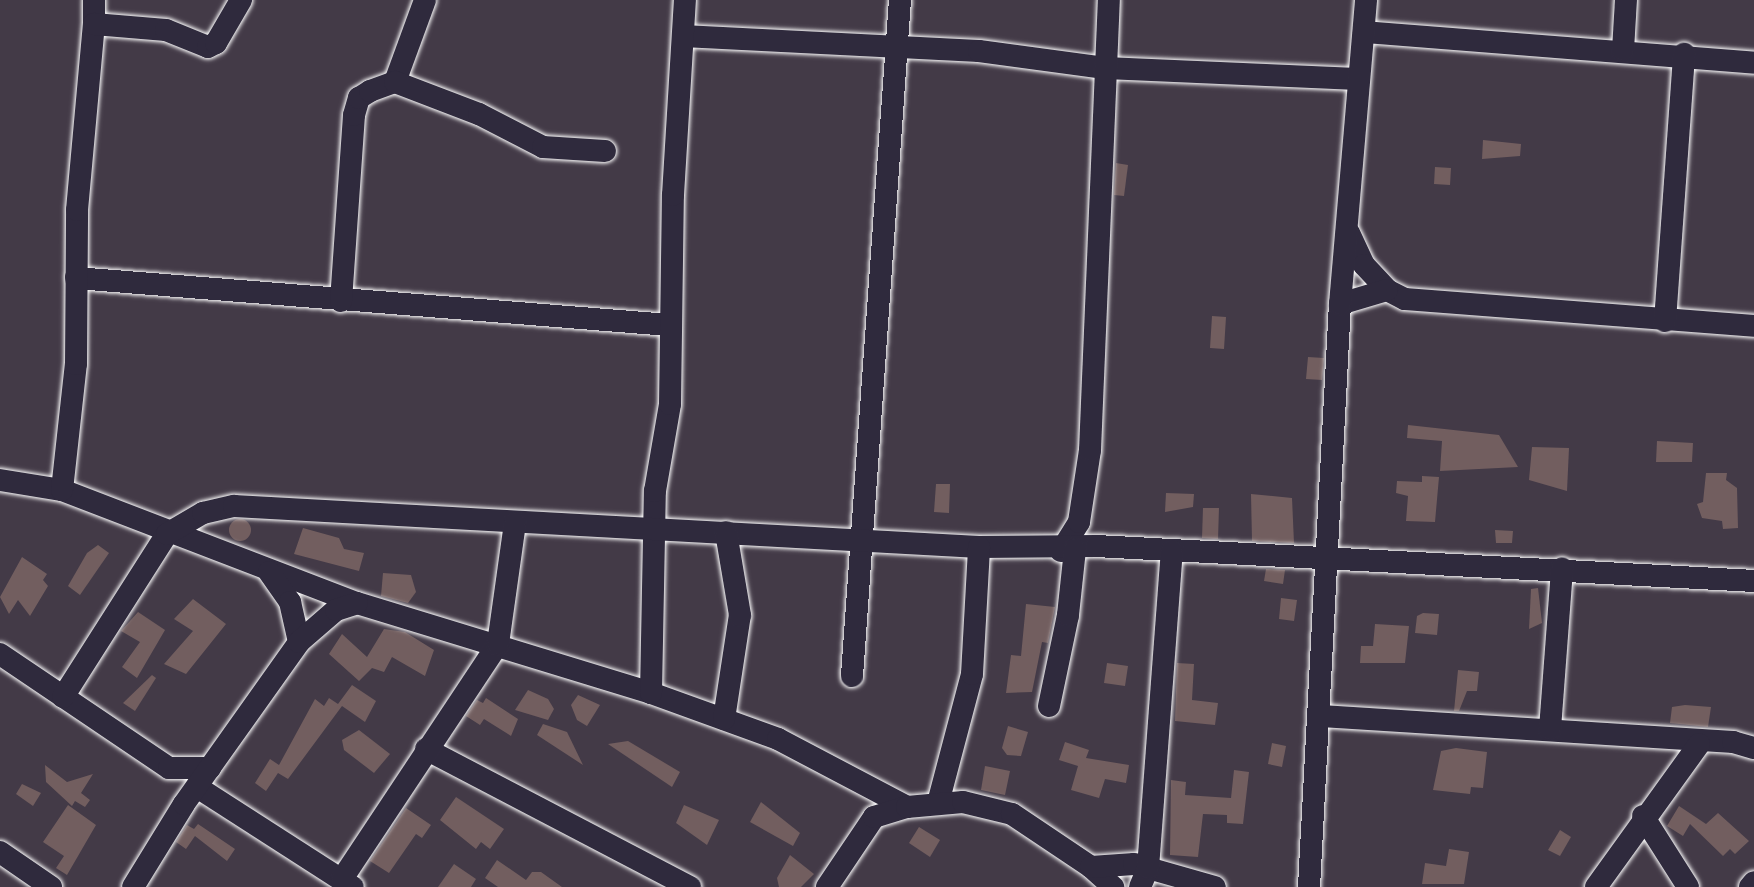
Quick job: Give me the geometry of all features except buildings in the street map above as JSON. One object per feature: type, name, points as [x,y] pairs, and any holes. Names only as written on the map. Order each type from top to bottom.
[{"type":"street","points":[[62,490],[76,364],[76,278],[94,24],[94,0],[82,0]]},
{"type":"street","points":[[94,24],[166,30],[208,47],[216,43],[241,0]]},
{"type":"street","points":[[341,301],[354,115],[360,98],[395,82],[425,0]]},
{"type":"street","points":[[651,693],[654,529],[670,404],[669,325],[685,0]]},
{"type":"street","points":[[852,676],[883,179],[899,46],[900,0]]},
{"type":"street","points":[[1049,706],[1068,615],[1090,450],[1109,0]]},
{"type":"street","points":[[1309,887],[1321,716],[1340,304],[1348,232],[1358,79],[1366,0]]},
{"type":"street","points":[[1623,50],[1626,0]]},
{"type":"street","points":[[1364,32],[1684,54],[1754,63]]},
{"type":"street","points":[[683,36],[899,46],[1041,57],[1106,68],[1358,79]]},
{"type":"street","points":[[1665,321],[1684,54]]},
{"type":"street","points":[[395,82],[479,114],[543,147],[605,151]]},
{"type":"street","points":[[1348,232],[1364,265],[1387,290],[1423,303],[1754,326]]},
{"type":"street","points":[[76,278],[341,301],[669,325]]},
{"type":"street","points":[[1340,304],[1387,290]]},
{"type":"street","points":[[3,487],[62,490],[167,534],[357,603],[498,644],[651,693],[778,739],[907,807]]},
{"type":"street","points":[[63,697],[167,534],[203,513],[234,506],[515,523],[859,538],[979,547],[1172,552],[1562,568],[1754,581]]},
{"type":"street","points":[[0,654],[169,768],[190,796],[347,883],[426,749],[498,644],[515,523]]},
{"type":"street","points":[[724,719],[740,615],[726,532]]},
{"type":"street","points":[[938,803],[972,674],[979,547]]},
{"type":"street","points":[[1144,877],[1172,552]]},
{"type":"street","points":[[1550,729],[1562,568]]},
{"type":"street","points":[[269,572],[290,602],[299,642]]},
{"type":"street","points":[[133,887],[190,796],[299,642],[336,610],[357,603]]},
{"type":"street","points":[[1321,716],[1550,729],[1699,744],[1733,742],[1754,748]]},
{"type":"street","points":[[1596,887],[1642,816],[1699,744]]},
{"type":"street","points":[[426,749],[690,887]]},
{"type":"street","points":[[169,768],[210,768]]},
{"type":"street","points":[[868,787],[874,817]]},
{"type":"street","points":[[828,887],[874,817],[907,807],[938,803],[1012,814],[1091,867],[1113,887]]},
{"type":"street","points":[[1642,816],[1688,887]]},
{"type":"street","points":[[0,852],[51,887]]},
{"type":"street","points":[[1091,867],[1215,887]]},
{"type":"street","points":[[1750,887],[1754,882]]}]
